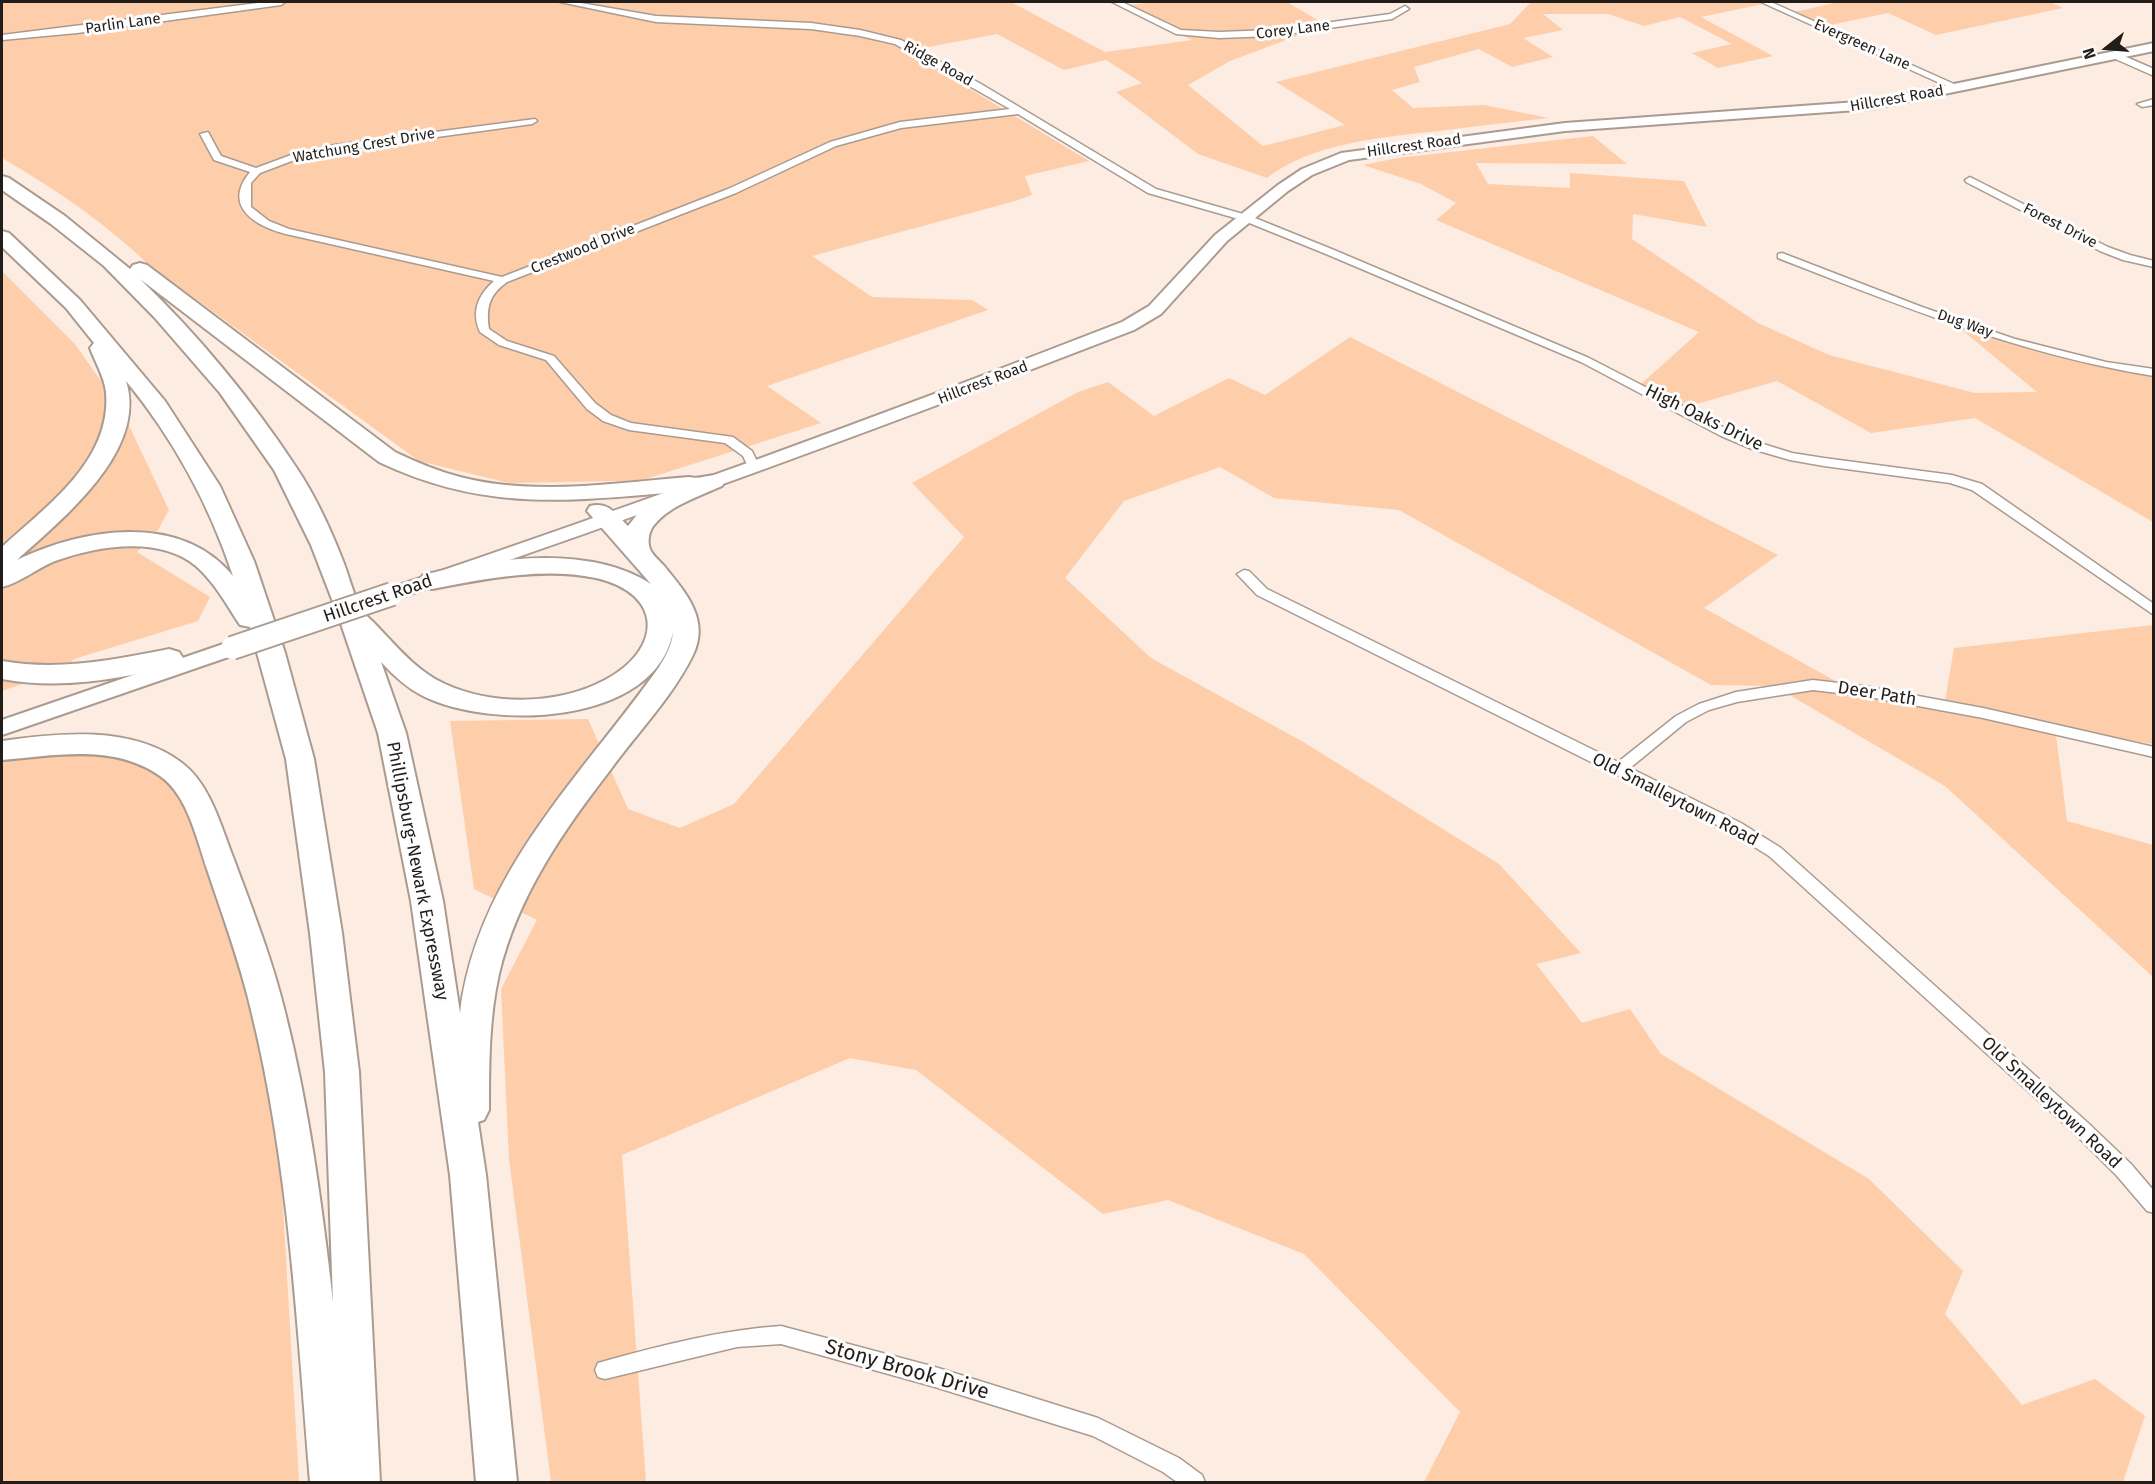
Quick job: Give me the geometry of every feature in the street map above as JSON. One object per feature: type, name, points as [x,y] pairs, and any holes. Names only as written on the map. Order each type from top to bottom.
[{"type":"highway","points":[[2,177],[36,194],[90,231],[349,429],[401,465],[448,483],[504,492],[577,492],[701,482]]},
{"type":"highway","name":"Phillipsburg-Newark Expressway","points":[[2,182],[58,220],[111,262],[163,313],[213,370],[286,470],[324,545],[351,615],[392,733],[427,901],[468,1175],[497,1482]]},
{"type":"highway","points":[[2,237],[73,304],[154,401],[208,486],[241,561],[272,653],[300,759],[326,933],[342,1072],[360,1482]]},
{"type":"highway","points":[[2,560],[73,493],[97,465],[108,444],[115,426],[117,390],[105,364],[97,331]]},
{"type":"highway","points":[[638,552],[636,536],[640,525],[652,512],[701,482]]},
{"type":"highway","points":[[468,1175],[472,1144],[472,1085],[477,1008],[484,972],[498,927],[526,868],[661,684],[675,662],[687,634],[684,614],[674,596],[638,552],[604,516]]},
{"type":"highway","points":[[2,579],[17,569],[56,552],[85,544],[133,539],[165,544],[196,554],[226,582],[272,653]]},
{"type":"highway","points":[[351,615],[416,680],[435,691],[489,707],[510,709],[571,702],[618,684],[646,662],[657,645],[662,623],[660,611],[650,595],[614,575],[568,567],[524,567],[432,581]]},
{"type":"highway","points":[[2,670],[21,675],[63,676],[169,658]]},
{"type":"highway","points":[[2,751],[77,744],[129,750],[173,770],[197,801],[251,948],[273,1030],[307,1228],[331,1482]]},
{"type":"main road","name":"Hillcrest Road","points":[[2,728],[230,643],[919,407],[1128,326],[1155,310],[1194,266],[1246,218],[1307,172],[1337,159],[1361,153],[1565,127],[1871,105],[2154,47]]},
{"type":"main road","name":"Hillcrest Road","points":[[390,589],[432,581],[604,516]]},
{"type":"main road","name":"Hillcrest Road","points":[[2,714],[169,658],[230,643]]},
{"type":"street","name":"Parlin Lane","points":[[2,38],[280,2]]},
{"type":"street","name":"Ridge Road","points":[[564,2],[656,19],[808,26],[885,38],[921,53],[1152,191],[1246,218]]},
{"type":"street","name":"Corey Lane","points":[[1116,2],[1179,32],[1239,35],[1274,33],[1392,16],[1405,9]]},
{"type":"street","name":"Evergreen Lane","points":[[1765,2],[1958,88]]},
{"type":"street","points":[[2114,56],[2154,73]]},
{"type":"street","points":[[2142,104],[2154,102]]},
{"type":"street","name":"Crestwood Drive","points":[[753,465],[748,454],[729,440],[629,426],[607,418],[591,406],[550,358],[502,343],[484,330],[480,310],[483,300],[492,288],[503,280],[732,191],[833,144],[900,125],[1019,111]]},
{"type":"street","name":"Watchung Crest Drive","points":[[256,171],[294,157],[335,148],[532,121]]},
{"type":"street","points":[[205,134],[217,158],[256,171],[246,183],[244,202],[252,214],[265,223],[286,231],[503,280]]},
{"type":"street","name":"Forest Drive","points":[[1970,180],[2104,249],[2127,258],[2154,264]]},
{"type":"street","name":"High Oaks Drive","points":[[1246,218],[1585,360],[1756,446],[1790,456],[1953,479],[1977,487],[2154,611]]},
{"type":"street","name":"Dug Way","points":[[1782,256],[1982,331],[2065,355],[2154,373]]},
{"type":"street","name":"Old Smalleytown Road","points":[[1244,574],[1262,592],[1735,827],[1775,852],[2080,1127],[2124,1170],[2154,1205]]},
{"type":"street","name":"Deer Path","points":[[1618,770],[1681,719],[1704,707],[1736,697],[1814,685],[1864,690],[1983,713],[2154,752]]},
{"type":"street","name":"Stony Brook Drive","points":[[605,1370],[737,1338],[781,1335],[935,1377],[1098,1428],[1171,1465],[1194,1482]]},
{"type":"shaded area","points":[[2,2],[1011,2],[1105,52],[1192,40],[1124,6],[1152,2],[1287,2],[1326,25],[1230,61],[1188,85],[1263,146],[1345,125],[1276,82],[1510,24],[1531,2],[1766,2],[1768,3],[1701,17],[1773,56],[1718,68],[1692,53],[1732,44],[1680,17],[1644,26],[1608,14],[1543,14],[1563,30],[1523,38],[1553,57],[1512,67],[1479,49],[1414,67],[1420,82],[1392,90],[1413,108],[1484,105],[1549,118],[1372,139],[1326,149],[1285,166],[1267,178],[1198,154],[1116,92],[1142,83],[1106,60],[1064,70],[997,34],[907,51],[1089,161],[1025,176],[1032,195],[1015,201],[812,256],[872,297],[972,300],[988,310],[767,386],[821,423],[621,487],[616,481],[509,483],[419,461],[150,266],[79,208],[2,158]]},
{"type":"shaded area","points":[[1839,2],[2050,2],[2063,8],[1936,35],[1888,13],[1821,27],[1790,13]]},
{"type":"shaded area","points":[[1593,136],[1627,164],[1476,163],[1488,184],[1570,188],[1570,173],[1684,181],[1707,227],[1633,214],[1632,239],[1758,323],[1829,355],[1975,393],[2037,392],[1950,320],[2153,373],[2153,522],[1975,418],[1871,433],[1777,381],[1686,407],[1641,384],[1699,332],[1436,220],[1456,203],[1421,184],[1363,165],[1398,158]]},
{"type":"shaded area","points":[[2,271],[75,344],[122,411],[169,510],[158,530],[137,552],[210,597],[198,621],[74,659],[63,670],[2,691]]},
{"type":"shaded area","points":[[1350,337],[1778,555],[1704,608],[1839,683],[1945,701],[1954,648],[2153,625],[2153,744],[2055,728],[2067,821],[2153,845],[2153,977],[1945,786],[1774,686],[1711,685],[1399,510],[1274,498],[1220,467],[1124,501],[1065,578],[1151,658],[1305,743],[1499,864],[1581,953],[1536,964],[1582,1023],[1630,1009],[1661,1054],[1869,1179],[1963,1271],[1945,1314],[2022,1405],[2095,1379],[2145,1416],[2123,1482],[1424,1482],[1460,1412],[1304,1254],[1168,1200],[1103,1214],[916,1070],[850,1058],[622,1155],[646,1482],[551,1482],[509,1159],[501,989],[537,920],[474,889],[450,721],[588,719],[628,809],[680,828],[734,804],[964,537],[912,483],[1078,392],[1108,382],[1154,416],[1229,378],[1265,395]]},
{"type":"shaded area","points":[[118,750],[186,788],[275,1069],[299,1482],[2,1482],[2,758]]}]
